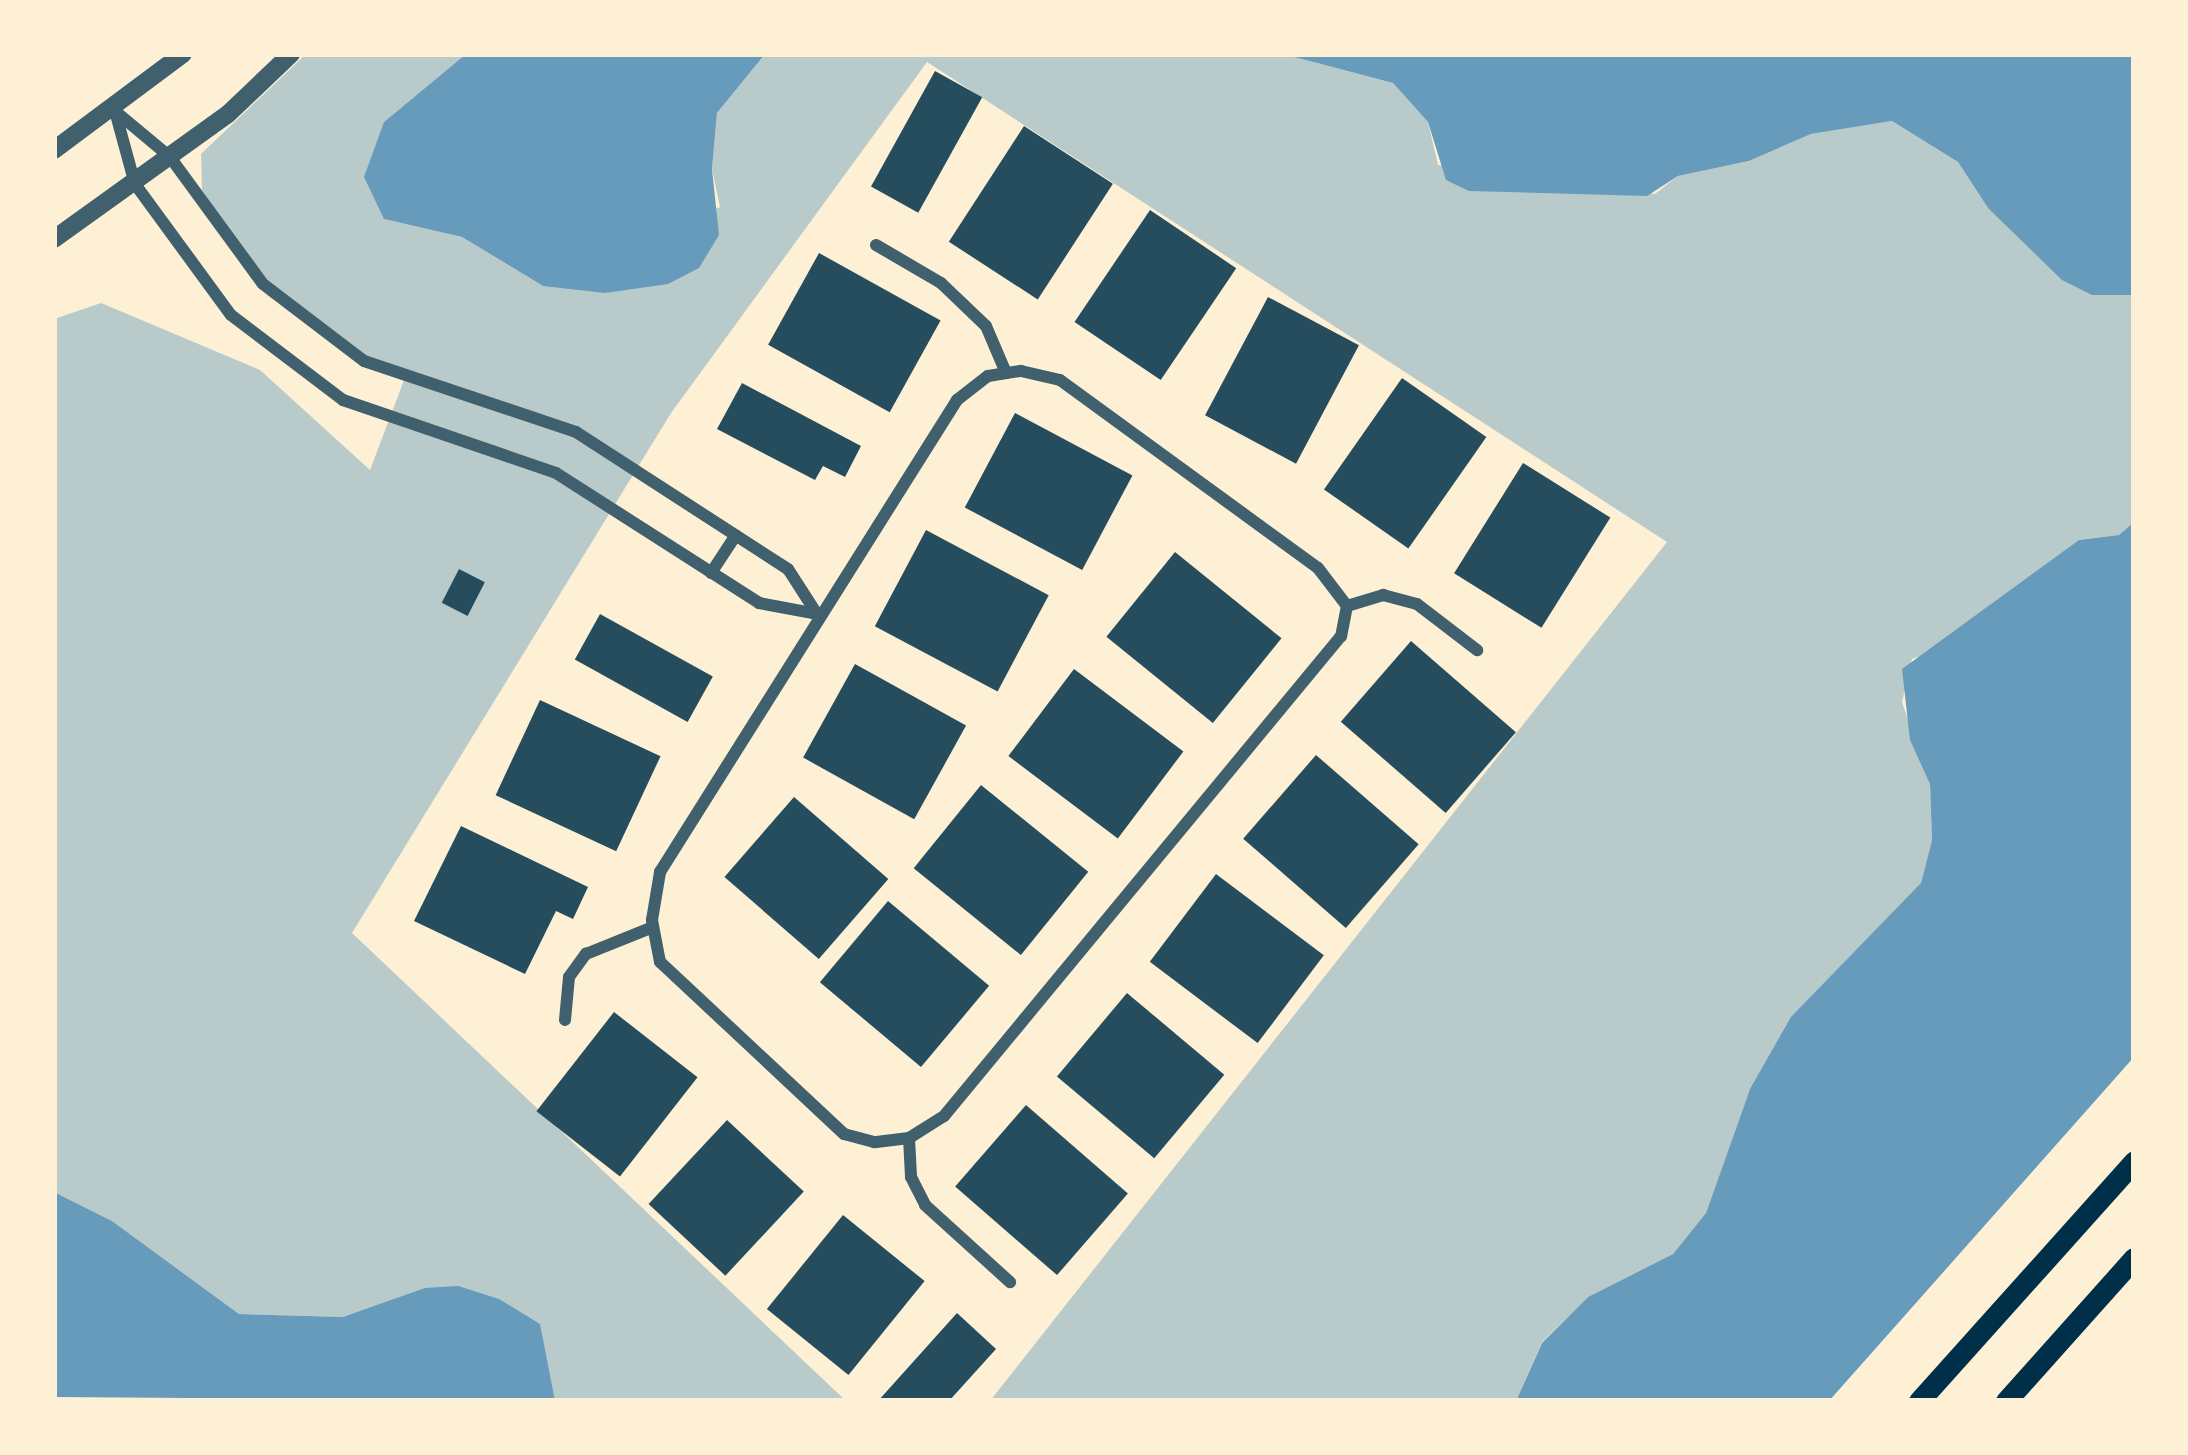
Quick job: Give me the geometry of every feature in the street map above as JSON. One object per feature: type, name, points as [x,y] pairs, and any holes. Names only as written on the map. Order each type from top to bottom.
[{"type":"main road","points":[[1918,1401],[2134,1161]]},
{"type":"main road","points":[[2006,1401],[2134,1258]]},
{"type":"street","points":[[54,150],[115,112],[183,54]]},
{"type":"street","points":[[54,239],[170,157],[290,54]]},
{"type":"street","points":[[115,112],[170,157],[263,284],[364,361],[576,432],[788,569],[817,614]]},
{"type":"street","points":[[115,112],[135,184],[231,316],[343,400],[556,473],[759,603],[817,614]]},
{"type":"street","points":[[876,245],[941,283],[986,326],[1006,373]]},
{"type":"street","points":[[1006,373],[1060,380],[1318,568],[1347,606],[1341,636],[944,1116],[909,1138],[844,1134],[660,962],[653,928],[660,872],[817,614],[956,400],[1006,373]]},
{"type":"street","points":[[711,573],[736,535]]},
{"type":"street","points":[[1347,606],[1383,595],[1417,604],[1478,650]]},
{"type":"street","points":[[565,1020],[569,977],[586,954],[653,928]]},
{"type":"street","points":[[909,1138],[911,1177],[925,1205],[1010,1282]]},
{"type":"shaded area","points":[[306,54],[466,54],[384,122],[384,219],[462,237],[543,286],[720,207],[712,169],[717,113],[765,54],[1283,54],[1393,83],[1428,122],[1438,165],[1655,194],[1678,176],[1749,161],[1811,134],[1892,121],[1958,162],[1988,208],[2092,295],[2134,295],[2134,522],[2119,535],[2079,540],[1935,651],[1912,659],[1902,702],[1930,784],[1932,840],[1921,883],[1750,1089],[1706,1213],[1673,1254],[1588,1297],[1542,1342],[1516,1401],[990,1401],[1667,542],[927,62],[671,413],[352,933],[846,1401],[555,1401],[551,1383],[377,1306],[343,1317],[239,1314],[112,1221],[54,1192],[54,319],[101,303],[260,370],[370,470],[406,375],[364,361],[263,284],[202,190],[201,154]]},
{"type":"water","points":[[466,54],[765,54],[717,113],[712,169],[719,235],[699,268],[668,284],[605,293],[543,286],[462,237],[384,219],[364,177],[384,122]]},
{"type":"water","points":[[1283,54],[2134,54],[2134,295],[2092,295],[2062,280],[1988,208],[1958,162],[1892,121],[1811,134],[1749,161],[1678,176],[1647,196],[1469,191],[1446,180],[1428,122],[1393,83]]},
{"type":"water","points":[[2134,522],[2134,1057],[1829,1401],[1516,1401],[1542,1343],[1588,1297],[1673,1254],[1706,1213],[1750,1089],[1791,1017],[1921,883],[1932,840],[1930,784],[1910,740],[1902,669],[2079,540],[2119,535]]},
{"type":"water","points":[[54,1192],[112,1221],[239,1314],[343,1317],[425,1288],[458,1286],[499,1299],[540,1324],[555,1401],[54,1397]]},
{"type":"building","points":[[935,71],[982,97],[918,213],[871,186]]},
{"type":"building","points":[[1024,126],[1113,184],[1038,299],[949,242]]},
{"type":"building","points":[[1150,210],[1236,268],[1161,380],[1075,322]]},
{"type":"building","points":[[819,253],[941,320],[890,412],[768,345]]},
{"type":"building","points":[[1268,297],[1359,345],[1296,464],[1205,415]]},
{"type":"building","points":[[1402,378],[1486,437],[1408,548],[1324,489]]},
{"type":"building","points":[[742,383],[861,446],[845,477],[823,466],[815,480],[717,429]]},
{"type":"building","points":[[1015,413],[1132,475],[1082,570],[965,507]]},
{"type":"building","points":[[1523,463],[1610,518],[1541,628],[1454,573]]},
{"type":"building","points":[[926,530],[1049,595],[998,691],[875,626]]},
{"type":"building","points":[[1175,552],[1281,638],[1213,723],[1106,637]]},
{"type":"building","points":[[459,569],[485,582],[468,616],[442,603]]},
{"type":"building","points":[[600,614],[713,677],[688,722],[575,659]]},
{"type":"building","points":[[1411,641],[1516,732],[1446,813],[1341,722]]},
{"type":"building","points":[[855,664],[966,726],[914,819],[803,758]]},
{"type":"building","points":[[1074,669],[1183,751],[1118,838],[1008,756]]},
{"type":"building","points":[[540,700],[661,756],[616,851],[496,795]]},
{"type":"building","points":[[1316,755],[1419,844],[1346,928],[1243,839]]},
{"type":"building","points":[[981,785],[1088,872],[1021,955],[914,868]]},
{"type":"building","points":[[794,797],[888,879],[819,959],[724,877]]},
{"type":"building","points":[[461,826],[588,887],[573,919],[556,911],[525,974],[414,921]]},
{"type":"building","points":[[1216,874],[1324,955],[1258,1043],[1150,962]]},
{"type":"building","points":[[888,901],[989,986],[921,1067],[820,982]]},
{"type":"building","points":[[1127,993],[1224,1075],[1154,1158],[1057,1076]]},
{"type":"building","points":[[614,1012],[698,1077],[620,1177],[536,1111]]},
{"type":"building","points":[[1026,1105],[1128,1194],[1057,1275],[955,1187]]},
{"type":"building","points":[[727,1120],[804,1192],[725,1276],[649,1204]]},
{"type":"building","points":[[843,1215],[925,1281],[848,1375],[767,1309]]},
{"type":"building","points":[[957,1313],[996,1349],[949,1401],[878,1401]]}]
